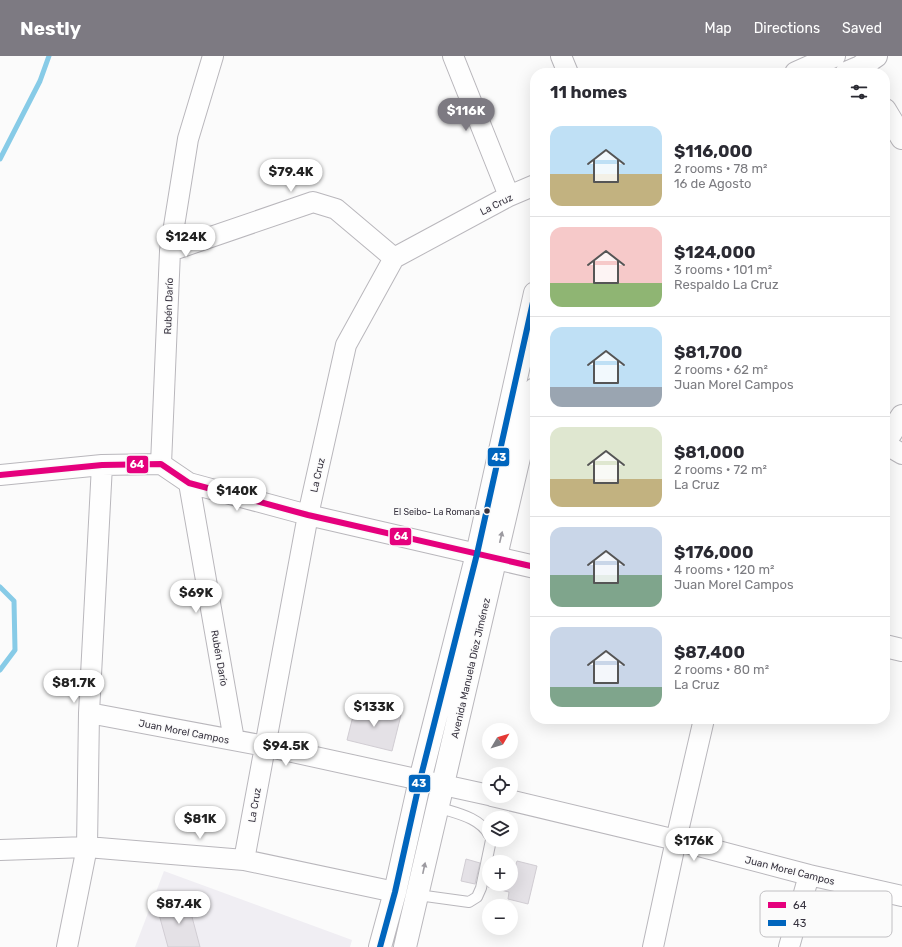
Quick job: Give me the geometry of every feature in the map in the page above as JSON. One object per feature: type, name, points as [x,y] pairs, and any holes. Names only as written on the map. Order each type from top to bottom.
[{"type":"main road","points":[[807,68],[834,56]]},
{"type":"main road","points":[[890,118],[902,138]]},
{"type":"main road","name":"Avenida Manuela Díez Jiménez","points":[[405,947],[442,784],[530,320]]},
{"type":"main road","name":"Avenida Manuela Díez Jiménez","points":[[380,947],[420,780],[530,406]]},
{"type":"main road","points":[[890,435],[902,416]]},
{"type":"main road","points":[[486,556],[530,566]]},
{"type":"main road","points":[[890,647],[902,650]]},
{"type":"street","name":"Rubén Darío","points":[[161,464],[170,250],[188,139],[213,56]]},
{"type":"street","points":[[560,56],[566,68]]},
{"type":"street","points":[[455,57],[509,196]]},
{"type":"street","name":"La Cruz","points":[[244,860],[308,515],[346,345],[394,258],[509,196],[530,187]]},
{"type":"street","points":[[170,250],[313,202],[336,209],[394,258]]},
{"type":"street","points":[[890,446],[902,454]]},
{"type":"street","points":[[0,475],[102,465],[161,464],[189,482],[308,515],[486,556]]},
{"type":"street","points":[[67,947],[87,847],[89,713],[102,465]]},
{"type":"street","name":"Rubén Darío","points":[[189,482],[234,740]]},
{"type":"street","name":"Juan Morel Campos","points":[[89,713],[264,746],[482,793]]},
{"type":"street","points":[[653,947],[703,724]]},
{"type":"street","name":"Juan Morel Campos","points":[[518,802],[676,840],[809,875],[880,891]]},
{"type":"street","points":[[0,850],[87,847],[244,860],[394,892]]},
{"type":"street","points":[[805,891],[809,875]]},
{"type":"street","name":"Juan Morel Campos","points":[[892,894],[902,896]]},
{"type":"street","points":[[789,947],[792,937]]},
{"type":"lane","points":[[437,807],[479,822],[482,825]]},
{"type":"lane","points":[[418,895],[469,902],[477,897],[481,888],[490,847]]},
{"type":"shaded area","points":[[164,871],[352,940],[350,947],[135,947]]},
{"type":"building","points":[[356,704],[401,715],[392,751],[347,740]]},
{"type":"building","points":[[466,859],[480,863],[475,884],[461,881]]},
{"type":"building","points":[[518,861],[537,866],[528,904],[518,902],[518,899],[508,899],[509,892],[505,891],[518,891]]},
{"type":"building","points":[[187,898],[200,947],[168,947],[157,907]]},
{"type":"waterway","points":[[0,159],[40,81],[49,56]]},
{"type":"waterway","points":[[0,587],[14,601],[15,650],[0,670]]},
{"type":"transit line","name":"43","points":[[380,947],[395,892],[420,780],[477,554],[530,316]]},
{"type":"transit line","name":"64","points":[[0,475],[102,465],[161,464],[189,483],[308,515],[530,566]]},
{"type":"place","name":"El Seibo- La Romana","points":[[487,511]]}]
